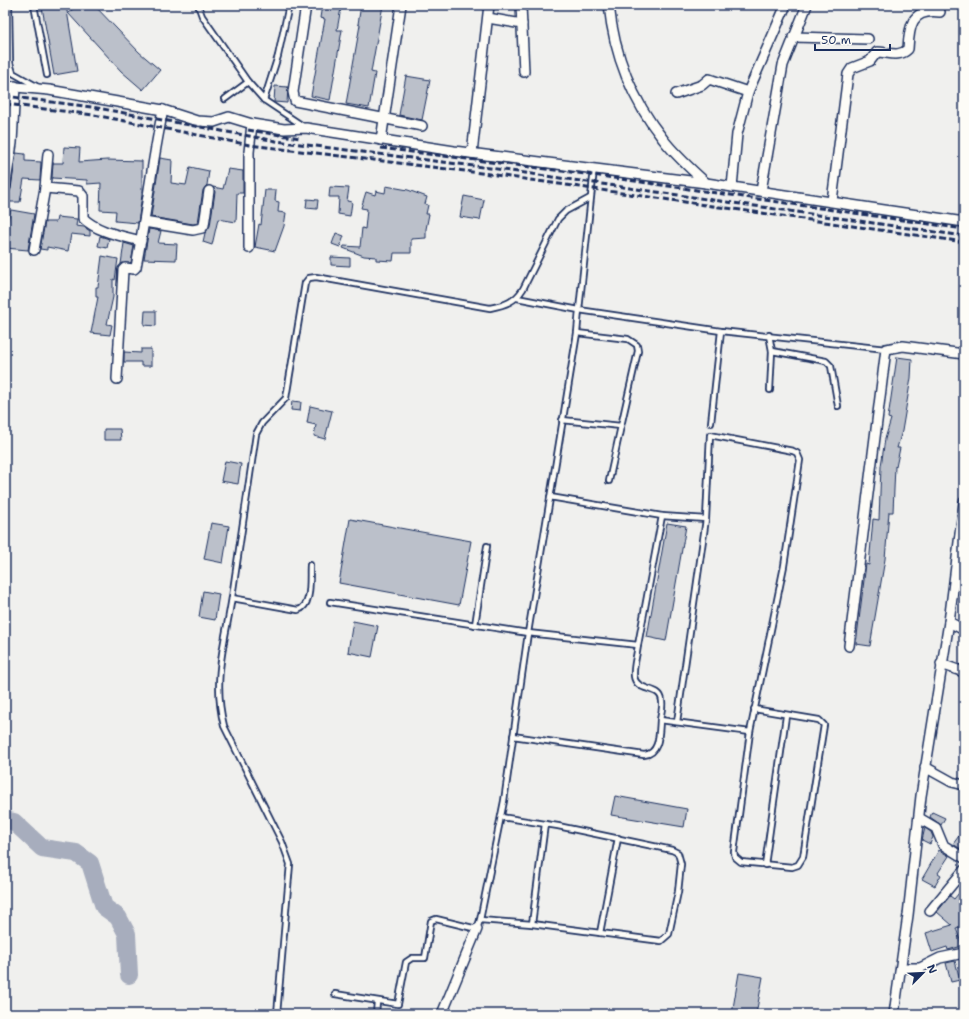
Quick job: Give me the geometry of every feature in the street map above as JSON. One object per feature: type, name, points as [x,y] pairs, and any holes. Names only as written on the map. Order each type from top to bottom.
[{"type":"street","points":[[306,5],[293,92],[295,101],[422,126]]},
{"type":"street","points":[[381,140],[401,5]]},
{"type":"street","points":[[472,153],[489,5]]},
{"type":"street","points":[[521,5],[524,72]]},
{"type":"street","points":[[609,5],[614,39],[623,69],[641,106],[663,140],[706,183]]},
{"type":"street","points":[[732,187],[737,134],[748,92],[786,5]]},
{"type":"street","points":[[761,191],[783,65],[807,5]]},
{"type":"street","points":[[832,201],[848,74],[852,68],[870,60],[877,52],[890,54],[905,52],[908,49],[908,32],[910,25],[917,16],[924,12],[940,12]]},
{"type":"street","points":[[488,18],[522,24]]},
{"type":"street","points":[[793,37],[868,39]]},
{"type":"street","points":[[676,94],[702,84],[709,79],[748,92]]},
{"type":"street","points":[[5,86],[41,89],[163,110],[197,121],[214,122],[229,117],[252,124],[284,129],[306,128],[472,153],[594,168],[832,201],[964,222]]},
{"type":"street","points":[[5,188],[15,86]]},
{"type":"street","points":[[117,379],[123,270],[126,268],[134,269],[136,267],[153,156],[163,110]]},
{"type":"street","points":[[249,248],[249,152],[252,124]]},
{"type":"street","points":[[34,250],[45,188],[48,154]]},
{"type":"street","points":[[45,188],[79,191],[82,196],[83,218],[86,222],[103,230],[141,241]]},
{"type":"street","points":[[144,222],[194,230],[202,228],[204,225],[209,191]]},
{"type":"street","points":[[849,646],[886,349],[903,346],[964,354]]},
{"type":"street","points":[[894,1014],[902,968],[925,767],[941,664],[960,573],[964,502]]},
{"type":"street","points":[[949,622],[964,630]]},
{"type":"street","points":[[941,664],[964,672]]},
{"type":"street","points":[[925,767],[952,782],[964,785]]},
{"type":"street","points":[[919,818],[938,831],[943,845],[964,858]]},
{"type":"street","points":[[930,911],[964,870]]},
{"type":"street","points":[[442,1014],[477,929]]},
{"type":"street","points":[[902,968],[920,968],[940,958],[964,953]]},
{"type":"lane","points":[[9,5],[8,63],[13,73],[41,89]]},
{"type":"lane","points":[[34,5],[47,75]]},
{"type":"lane","points":[[198,5],[202,16],[248,82],[264,100],[306,128]]},
{"type":"lane","points":[[264,100],[278,56],[289,5]]},
{"type":"lane","points":[[225,99],[248,82]]},
{"type":"lane","points":[[335,994],[377,1002],[400,1003],[406,962],[412,958],[425,958],[432,920],[477,929],[480,920],[501,817],[528,633],[577,333],[594,168]]},
{"type":"lane","points":[[277,1014],[290,864],[282,842],[224,726],[219,707],[218,676],[232,598],[256,434],[262,423],[286,398],[305,283],[309,278],[325,278],[490,308],[504,306],[517,298],[524,290],[558,219],[566,211],[590,198]]},
{"type":"lane","points":[[517,298],[579,310],[721,331],[770,335],[886,349]]},
{"type":"lane","points":[[711,422],[721,331]]},
{"type":"lane","points":[[577,333],[628,339],[637,345],[638,350],[609,481]]},
{"type":"lane","points":[[770,335],[772,351],[770,390]]},
{"type":"lane","points":[[772,351],[826,361],[831,366],[838,406]]},
{"type":"lane","points":[[562,420],[621,426]]},
{"type":"lane","points":[[677,722],[706,519],[710,435],[793,451],[799,456],[784,566],[754,709],[750,732],[734,852],[735,857],[741,862],[792,867],[798,865],[804,857],[824,725],[819,720],[786,716],[754,709]]},
{"type":"lane","points":[[550,497],[662,516],[706,519]]},
{"type":"lane","points":[[513,736],[649,755],[656,748],[662,700],[660,695],[656,692],[639,686],[634,676],[638,645],[662,516]]},
{"type":"lane","points":[[475,625],[487,546]]},
{"type":"lane","points":[[232,598],[298,610],[303,609],[306,606],[308,599],[310,564]]},
{"type":"lane","points":[[330,602],[528,633],[638,645]]},
{"type":"lane","points":[[765,865],[786,716]]},
{"type":"lane","points":[[660,720],[750,732]]},
{"type":"lane","points":[[480,920],[532,924],[661,941],[666,939],[669,934],[678,892],[681,864],[678,854],[672,850],[618,838],[501,817]]},
{"type":"lane","points":[[532,924],[545,824]]},
{"type":"lane","points":[[600,933],[618,838]]},
{"type":"lane","points":[[376,1014],[377,1002]]},
{"type":"building","points":[[66,5],[77,71],[54,75],[42,7]]},
{"type":"building","points":[[78,5],[94,5],[139,52],[160,70],[143,90],[121,71],[68,13]]},
{"type":"building","points":[[322,5],[341,8],[337,30],[342,30],[330,100],[311,96],[325,19],[320,18]]},
{"type":"building","points":[[361,5],[383,5],[371,72],[375,73],[369,108],[346,104],[360,25],[358,24]]},
{"type":"building","points":[[406,76],[430,80],[422,120],[399,115]]},
{"type":"building","points":[[275,86],[288,87],[287,103],[274,102]]},
{"type":"building","points":[[64,147],[80,148],[79,162],[107,160],[142,161],[142,195],[138,223],[115,221],[116,211],[100,210],[101,183],[87,184],[87,180],[52,178],[53,163],[63,163]]},
{"type":"building","points":[[16,153],[25,154],[25,161],[41,162],[40,180],[24,179],[20,202],[6,202],[8,193],[11,189]]},
{"type":"building","points":[[160,158],[172,160],[171,183],[186,185],[190,167],[209,171],[207,185],[203,190],[198,223],[193,224],[151,217]]},
{"type":"building","points":[[228,169],[243,171],[243,193],[237,193],[236,222],[218,219],[212,245],[203,242],[205,233],[210,226],[215,192],[213,187],[223,189]]},
{"type":"building","points":[[386,186],[408,190],[427,197],[425,204],[428,205],[426,214],[429,214],[426,238],[411,239],[411,253],[394,253],[393,261],[376,260],[376,257],[364,256],[343,248],[344,246],[360,247],[362,228],[365,229],[367,209],[361,208],[366,192],[375,195],[376,191],[385,193]]},
{"type":"building","points":[[330,187],[349,188],[347,201],[352,202],[350,216],[338,214],[339,197],[329,197]]},
{"type":"building","points":[[265,190],[276,190],[275,201],[279,202],[278,212],[286,213],[284,226],[275,251],[255,247],[259,224],[261,225]]},
{"type":"building","points":[[464,196],[484,200],[480,220],[460,217]]},
{"type":"building","points":[[307,199],[318,200],[317,209],[306,208]]},
{"type":"building","points":[[11,210],[34,214],[28,250],[5,248],[5,229]]},
{"type":"building","points":[[57,217],[77,219],[76,226],[84,227],[90,231],[90,236],[71,234],[68,251],[47,247],[47,250],[40,249],[45,222],[56,222]]},
{"type":"building","points":[[149,229],[161,231],[158,243],[177,244],[176,260],[144,259]]},
{"type":"building","points":[[336,233],[344,236],[340,247],[332,244]]},
{"type":"building","points":[[100,236],[109,239],[107,248],[98,246]]},
{"type":"building","points":[[124,243],[134,246],[131,263],[121,264]]},
{"type":"building","points":[[102,256],[118,259],[115,280],[113,279],[113,297],[107,324],[112,325],[110,335],[91,333],[98,297],[96,297],[96,287],[98,287]]},
{"type":"building","points":[[331,257],[350,258],[350,266],[331,265]]},
{"type":"building","points":[[145,311],[156,311],[156,326],[144,325]]},
{"type":"building","points":[[141,349],[151,349],[151,366],[141,366],[141,362],[124,362],[124,352],[141,353]]},
{"type":"building","points":[[897,357],[912,359],[911,378],[902,431],[897,448],[900,448],[896,467],[895,466],[893,512],[889,512],[885,559],[870,646],[856,644],[866,564],[869,565],[873,519],[879,520],[881,466],[885,439],[891,419],[888,418]]},
{"type":"building","points":[[292,401],[301,402],[300,411],[291,410]]},
{"type":"building","points":[[310,406],[332,411],[325,439],[314,436],[316,425],[307,423]]},
{"type":"building","points":[[104,429],[120,429],[121,440],[104,440]]},
{"type":"building","points":[[225,461],[241,464],[238,484],[221,481]]},
{"type":"building","points":[[350,519],[471,541],[459,605],[339,583]]},
{"type":"building","points":[[211,523],[229,526],[223,563],[204,559]]},
{"type":"building","points":[[667,523],[686,526],[666,641],[647,637]]},
{"type":"building","points":[[203,591],[219,594],[215,620],[199,617]]},
{"type":"building","points":[[353,621],[378,626],[372,657],[348,652]]},
{"type":"building","points":[[615,796],[687,809],[684,827],[611,815]]},
{"type":"building","points":[[932,812],[945,818],[941,825],[930,817]]},
{"type":"building","points":[[925,828],[931,832],[933,837],[930,844],[922,840]]},
{"type":"building","points":[[964,829],[964,851],[953,844]]},
{"type":"building","points":[[939,850],[949,856],[938,873],[941,875],[935,886],[922,879]]},
{"type":"building","points":[[964,887],[964,926],[956,928],[962,946],[948,950],[947,947],[932,952],[926,933],[952,925],[937,912],[950,896],[954,899]]},
{"type":"building","points":[[955,961],[960,980],[951,982],[946,963]]},
{"type":"building","points":[[739,973],[763,977],[756,1014],[732,1014]]},
{"type":"waterway","points":[[5,820],[14,822],[42,848],[76,853],[90,863],[104,907],[118,917],[127,934],[129,975]]},
{"type":"railway","points":[[5,96],[92,107],[276,141],[490,168],[964,236]]},
{"type":"railway","points":[[5,104],[94,115],[250,145],[489,174],[964,242]]},
{"type":"railway","points":[[248,130],[300,138]]},
{"type":"railway","points":[[381,148],[593,175],[964,229]]}]
